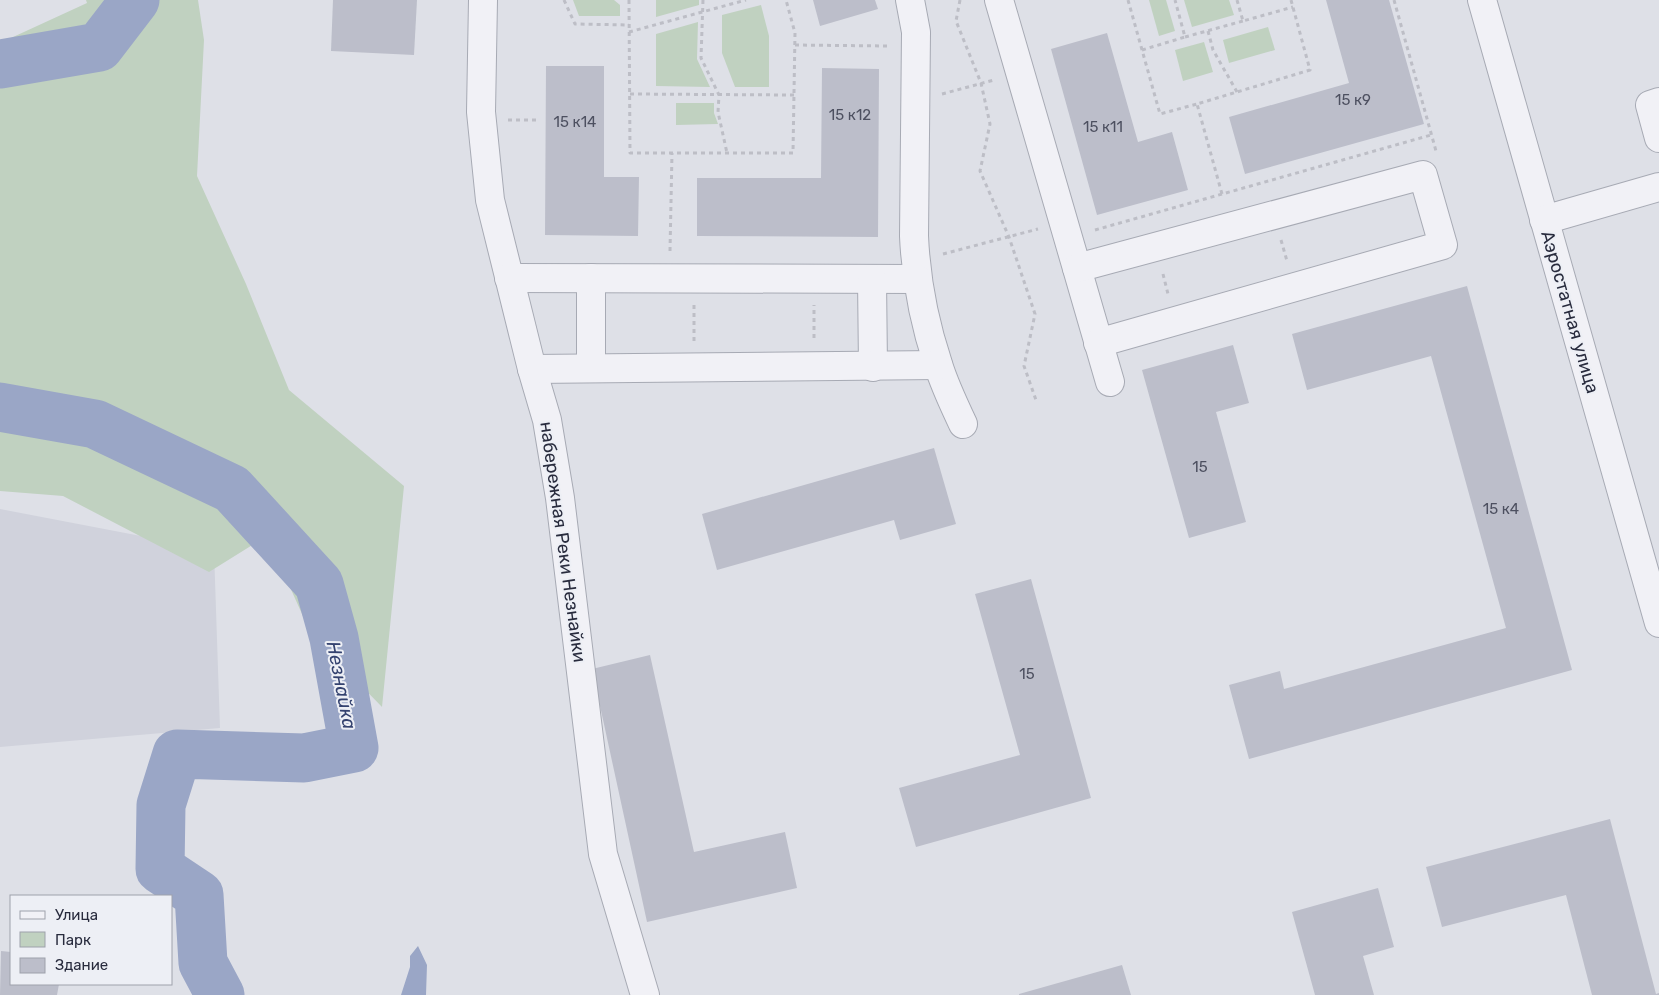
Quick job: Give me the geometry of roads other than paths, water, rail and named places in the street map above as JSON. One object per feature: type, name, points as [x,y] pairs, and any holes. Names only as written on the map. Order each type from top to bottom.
[{"type":"street","name":"набережная Реки Незнайки","points":[[482,0],[482,122],[490,200],[532,369],[547,420],[560,498],[603,854],[645,995]]},
{"type":"street","points":[[910,0],[916,32],[914,226],[916,270],[922,308],[938,366],[963,424]]},
{"type":"street","points":[[999,0],[1110,382]]},
{"type":"street","name":"Аэростатная улица","points":[[1482,0],[1659,623]]},
{"type":"street","points":[[1659,102],[1650,105],[1659,138]]},
{"type":"street","points":[[1077,268],[1423,175],[1443,245],[1098,343]]},
{"type":"street","points":[[1544,220],[1659,187]]},
{"type":"street","points":[[509,278],[872,279],[916,270]]},
{"type":"street","points":[[590,278],[591,368]]},
{"type":"street","points":[[872,279],[873,366]]},
{"type":"street","points":[[532,369],[938,366]]},
{"type":"water","points":[[418,946],[427,965],[426,995],[401,995],[410,967],[410,956]]},
{"type":"waterway","name":"Незнайка","points":[[0,64],[99,47],[135,0]]},
{"type":"waterway","name":"Незнайка","points":[[0,407],[95,424],[232,489],[319,584],[334,638],[354,748],[304,758],[177,754],[161,805],[160,869],[199,895],[203,963],[220,995]]}]
